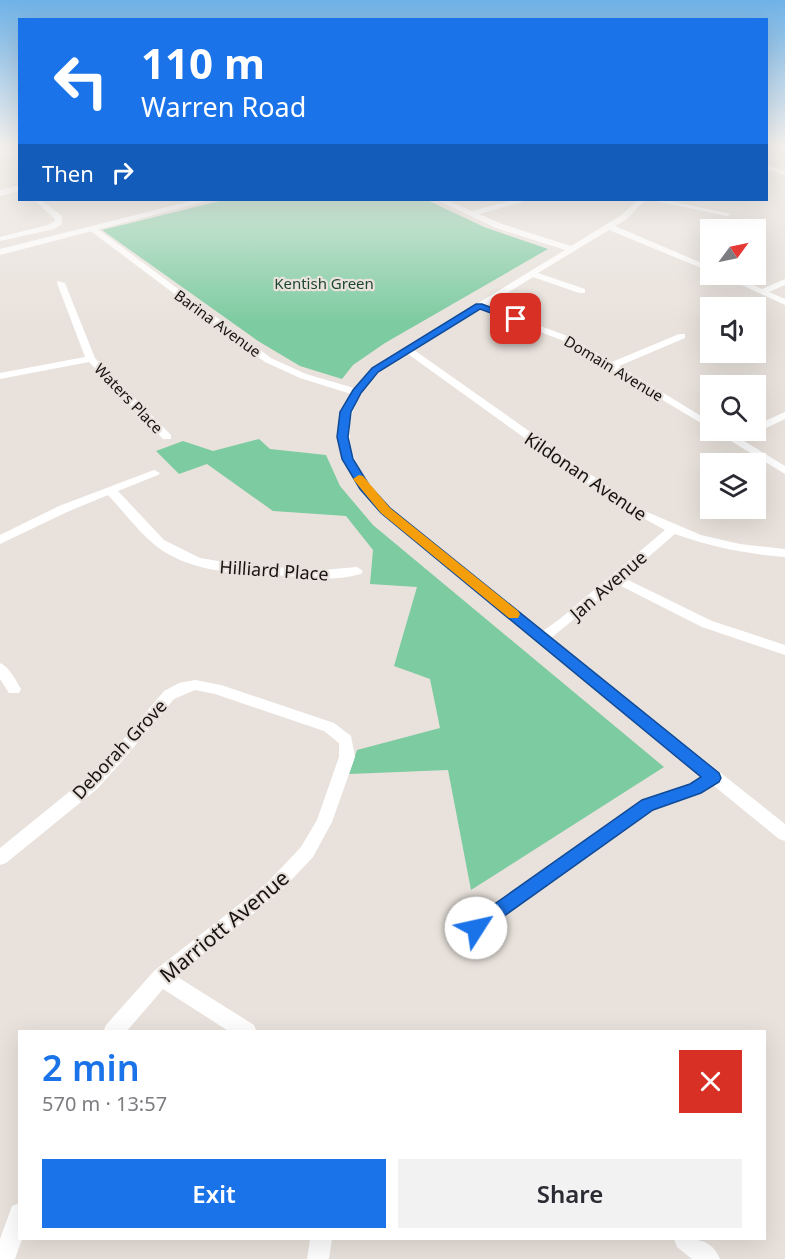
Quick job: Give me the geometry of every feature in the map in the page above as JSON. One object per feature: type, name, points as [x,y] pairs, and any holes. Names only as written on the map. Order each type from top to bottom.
[{"type":"main road","points":[[0,252],[187,205]]},
{"type":"street","points":[[0,239],[51,227],[59,222],[59,219],[43,205]]},
{"type":"street","points":[[451,205],[505,229],[571,249]]},
{"type":"street","points":[[471,214],[503,205]]},
{"type":"street","points":[[638,205],[631,213],[375,370],[356,392],[345,412],[342,437],[348,459],[364,486],[385,511],[785,834]]},
{"type":"street","points":[[679,205],[727,214]]},
{"type":"street","points":[[610,226],[700,265]]},
{"type":"street","name":"Barina Avenue","points":[[92,229],[268,360],[303,376],[356,392]]},
{"type":"street","points":[[531,274],[582,291]]},
{"type":"street","points":[[762,292],[785,282]]},
{"type":"street","name":"Waters Place","points":[[61,283],[91,359],[166,437]]},
{"type":"street","points":[[746,285],[785,302]]},
{"type":"street","name":"Domain Avenue","points":[[479,306],[560,336],[700,419]]},
{"type":"street","points":[[612,366],[682,336]]},
{"type":"street","name":"Kildonan Avenue","points":[[408,350],[630,508],[672,530],[732,547],[785,553]]},
{"type":"street","name":"Waters Place","points":[[0,376],[91,359]]},
{"type":"street","points":[[766,424],[785,415]]},
{"type":"street","points":[[736,441],[785,471]]},
{"type":"street","points":[[0,540],[50,514],[154,473]]},
{"type":"street","name":"Hilliard Place","points":[[110,490],[162,543],[193,560],[218,567],[244,570],[336,575],[357,571]]},
{"type":"street","name":"Jan Avenue","points":[[542,638],[566,621],[672,530]]},
{"type":"street","points":[[616,579],[707,624],[785,650]]},
{"type":"street","points":[[0,668],[14,688]]},
{"type":"street","name":"Marriott Avenue","points":[[115,1030],[161,978],[274,887],[307,852],[324,822],[347,757],[346,740],[329,727],[216,689],[195,685],[184,687]]},
{"type":"street","name":"Deborah Grove","points":[[0,858],[91,784],[169,695],[184,687]]},
{"type":"street","points":[[161,978],[244,1030]]},
{"type":"street","points":[[4,1259],[18,1220]]},
{"type":"street","points":[[318,1259],[321,1240]]},
{"type":"street","points":[[686,1240],[709,1259]]},
{"type":"lane","points":[[476,928],[647,805],[695,789],[713,778]]},
{"type":"green space","name":"Kentish Green","points":[[205,205],[437,205],[484,227],[548,249],[385,343],[353,365],[342,379],[300,366],[258,341],[102,230]]},
{"type":"green space","points":[[259,439],[270,449],[326,455],[340,486],[373,525],[664,767],[471,890],[448,770],[349,774],[357,750],[440,728],[430,679],[394,666],[417,587],[370,584],[373,550],[346,516],[273,511],[207,464],[179,474],[156,451],[183,441],[213,451]]},
{"type":"slow traffic","points":[[359,479],[385,511],[513,614]]},
{"type":"route","points":[[476,928],[647,805],[683,794],[713,778],[385,511],[364,486],[348,459],[342,437],[345,412],[356,392],[375,370],[479,306],[516,319]]}]
